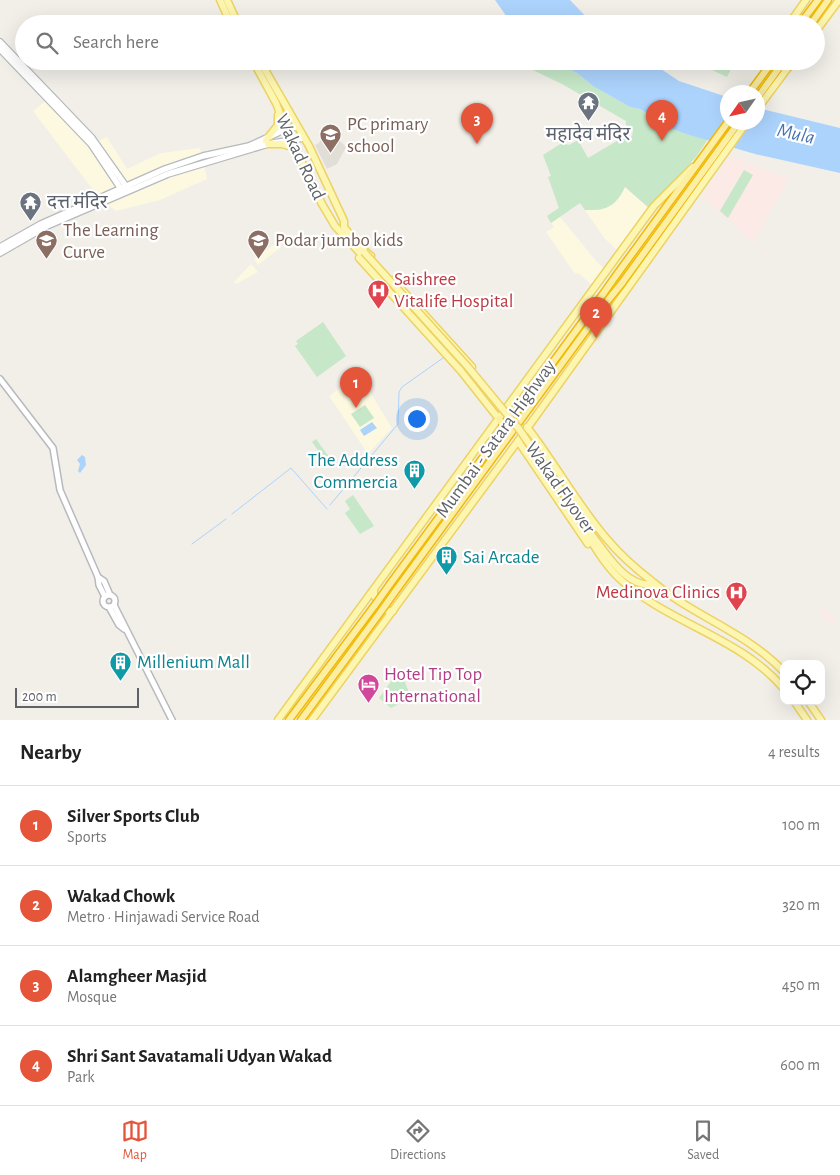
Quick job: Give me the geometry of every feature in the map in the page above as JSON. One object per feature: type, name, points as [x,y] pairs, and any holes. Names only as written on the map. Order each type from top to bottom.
[{"type":"highway","points":[[807,15],[818,0]]},
{"type":"highway","points":[[817,15],[828,0]]},
{"type":"highway","points":[[756,85],[766,70]]},
{"type":"highway","points":[[765,91],[782,70]]},
{"type":"highway","name":"Mumbai - Satara Highway","points":[[289,720],[722,130]]},
{"type":"highway","name":"Mumbai - Satara Highway","points":[[301,720],[622,282],[712,166],[734,130]]},
{"type":"highway","points":[[499,419],[505,427]]},
{"type":"main road","points":[[220,0],[227,15]]},
{"type":"main road","points":[[227,0],[234,15]]},
{"type":"main road","points":[[795,15],[806,0]]},
{"type":"main road","points":[[825,18],[839,0]]},
{"type":"main road","points":[[0,42],[15,58]]},
{"type":"main road","points":[[0,49],[15,65]]},
{"type":"main road","points":[[20,70],[90,144],[125,190]]},
{"type":"main road","points":[[27,70],[92,138],[125,190]]},
{"type":"main road","name":"Wakad Road","points":[[258,70],[276,103],[286,130],[322,204],[335,226],[356,245]]},
{"type":"main road","name":"Wakad Road","points":[[265,70],[304,138],[344,221],[344,227],[356,245]]},
{"type":"main road","points":[[760,79],[764,70]]},
{"type":"main road","points":[[267,142],[278,125],[276,103]]},
{"type":"main road","points":[[267,142],[286,130],[297,127]]},
{"type":"main road","points":[[312,720],[518,441],[712,166],[741,130]]},
{"type":"main road","points":[[0,247],[41,224],[167,172],[267,142],[304,138]]},
{"type":"main road","points":[[267,142],[296,148]]},
{"type":"main road","points":[[278,720],[368,600],[654,206],[701,160]]},
{"type":"main road","points":[[0,253],[47,226],[125,190]]},
{"type":"main road","points":[[499,419],[461,372],[356,254],[356,245],[363,247],[469,364],[500,402],[508,406]]},
{"type":"main road","name":"Wakad Flyover","points":[[356,245],[461,363],[499,410],[526,444],[588,532],[637,583],[642,586],[655,584]]},
{"type":"main road","points":[[604,275],[625,291]]},
{"type":"main road","points":[[599,282],[620,298]]},
{"type":"main road","points":[[461,372],[469,364]]},
{"type":"main road","points":[[527,427],[605,537],[655,584],[743,640],[772,660],[780,668]]},
{"type":"main road","points":[[518,441],[580,534],[588,544],[597,550],[620,579],[643,597],[738,651],[780,682]]},
{"type":"main road","points":[[510,451],[527,454]]},
{"type":"main road","name":"Wakad Flyover","points":[[588,532],[597,550]]},
{"type":"main road","points":[[374,590],[378,590],[393,606],[393,611]]},
{"type":"main road","points":[[797,705],[807,720]]},
{"type":"main road","points":[[811,705],[821,720]]},
{"type":"street","points":[[0,379],[53,448],[60,490],[98,577],[104,581],[107,596],[104,604],[111,606],[172,720]]},
{"type":"street","points":[[107,596],[115,599],[111,606]]},
{"type":"shaded area","points":[[48,99],[90,145],[107,137],[127,169],[161,153],[200,148],[207,179],[160,200],[116,211],[99,198],[33,111]]},
{"type":"shaded area","name":"PC primary school","points":[[325,132],[333,134],[346,147],[337,164],[327,169],[315,145],[319,143]]},
{"type":"shaded area","points":[[730,156],[789,178],[753,243],[702,196]]},
{"type":"shaded area","points":[[625,186],[649,208],[618,251],[604,238],[585,210],[601,210]]},
{"type":"shaded area","points":[[560,217],[605,269],[593,286],[578,273],[575,274],[546,232],[554,227],[551,223]]},
{"type":"shaded area","points":[[276,243],[280,248],[258,265],[254,259]]},
{"type":"shaded area","points":[[251,264],[258,272],[236,284],[234,282]]},
{"type":"shaded area","points":[[359,374],[392,428],[368,454],[329,396]]},
{"type":"shaded area","points":[[822,608],[836,621],[832,625],[819,612]]},
{"type":"green space","points":[[533,70],[571,70],[593,86],[630,107],[640,109],[652,118],[683,133],[708,139],[696,157],[649,208],[625,187],[618,199],[610,206],[599,210],[585,210],[580,203],[551,223],[547,216],[559,208],[548,177],[551,176],[543,155],[562,143],[569,145],[578,140],[588,158],[622,138],[629,139],[633,131],[631,129],[628,138],[623,138],[620,131],[624,127],[630,128],[626,125],[626,121],[562,84]]},
{"type":"green space","points":[[712,70],[730,70],[727,77]]},
{"type":"green space","points":[[744,170],[753,175],[728,218],[720,211]]},
{"type":"green space","points":[[323,322],[346,356],[317,377],[295,346],[298,344],[296,341]]},
{"type":"green space","points":[[365,405],[374,418],[360,427],[351,414]]},
{"type":"green space","points":[[316,439],[329,457],[325,460],[312,442]]},
{"type":"green space","points":[[353,495],[374,526],[360,534],[345,513],[350,509],[345,501]]},
{"type":"green space","points":[[398,672],[403,677],[410,695],[407,700],[391,708],[379,698]]},
{"type":"water","points":[[495,0],[570,0],[584,15],[506,15]]},
{"type":"water","name":"Mula","points":[[571,70],[662,70],[679,81],[720,95],[720,130],[765,130],[765,110],[840,128],[840,173],[755,154],[683,133],[664,125],[640,109],[630,107],[593,86]]},
{"type":"water","points":[[372,422],[377,428],[364,436],[360,430]]},
{"type":"water","points":[[82,455],[85,457],[86,465],[80,473],[78,471],[80,464],[77,460]]},
{"type":"waterway","points":[[330,505],[398,424],[399,392],[402,387],[443,358]]},
{"type":"waterway","points":[[232,514],[291,468],[327,509]]},
{"type":"waterway","points":[[192,544],[226,519]]},
{"type":"place","name":"महादेव मंदिर","points":[[588,122]]},
{"type":"place","name":"Shri Sant Savatamali Udyan Wakad","points":[[662,141]]},
{"type":"place","name":"Alamgheer Masjid","points":[[477,144]]},
{"type":"place","name":"PC primary school","points":[[331,154]]},
{"type":"place","name":"दत्त मंदिर","points":[[31,221]]},
{"type":"place","name":"Podar jumbo kids","points":[[259,259]]},
{"type":"place","name":"The Learning Curve","points":[[47,260]]},
{"type":"place","name":"Saishree Vitalife Hospital","points":[[378,309]]},
{"type":"place","name":"Wakad Chowk","points":[[596,338]]},
{"type":"place","name":"Silver Sports Club","points":[[356,408]]},
{"type":"place","name":"The Address Commercia","points":[[414,490]]},
{"type":"place","name":"Sai Arcade","points":[[447,576]]},
{"type":"place","name":"Medinova Clinics","points":[[736,611]]},
{"type":"place","name":"Millenium Mall","points":[[121,681]]},
{"type":"place","name":"Hotel Tip Top International","points":[[368,704]]}]
